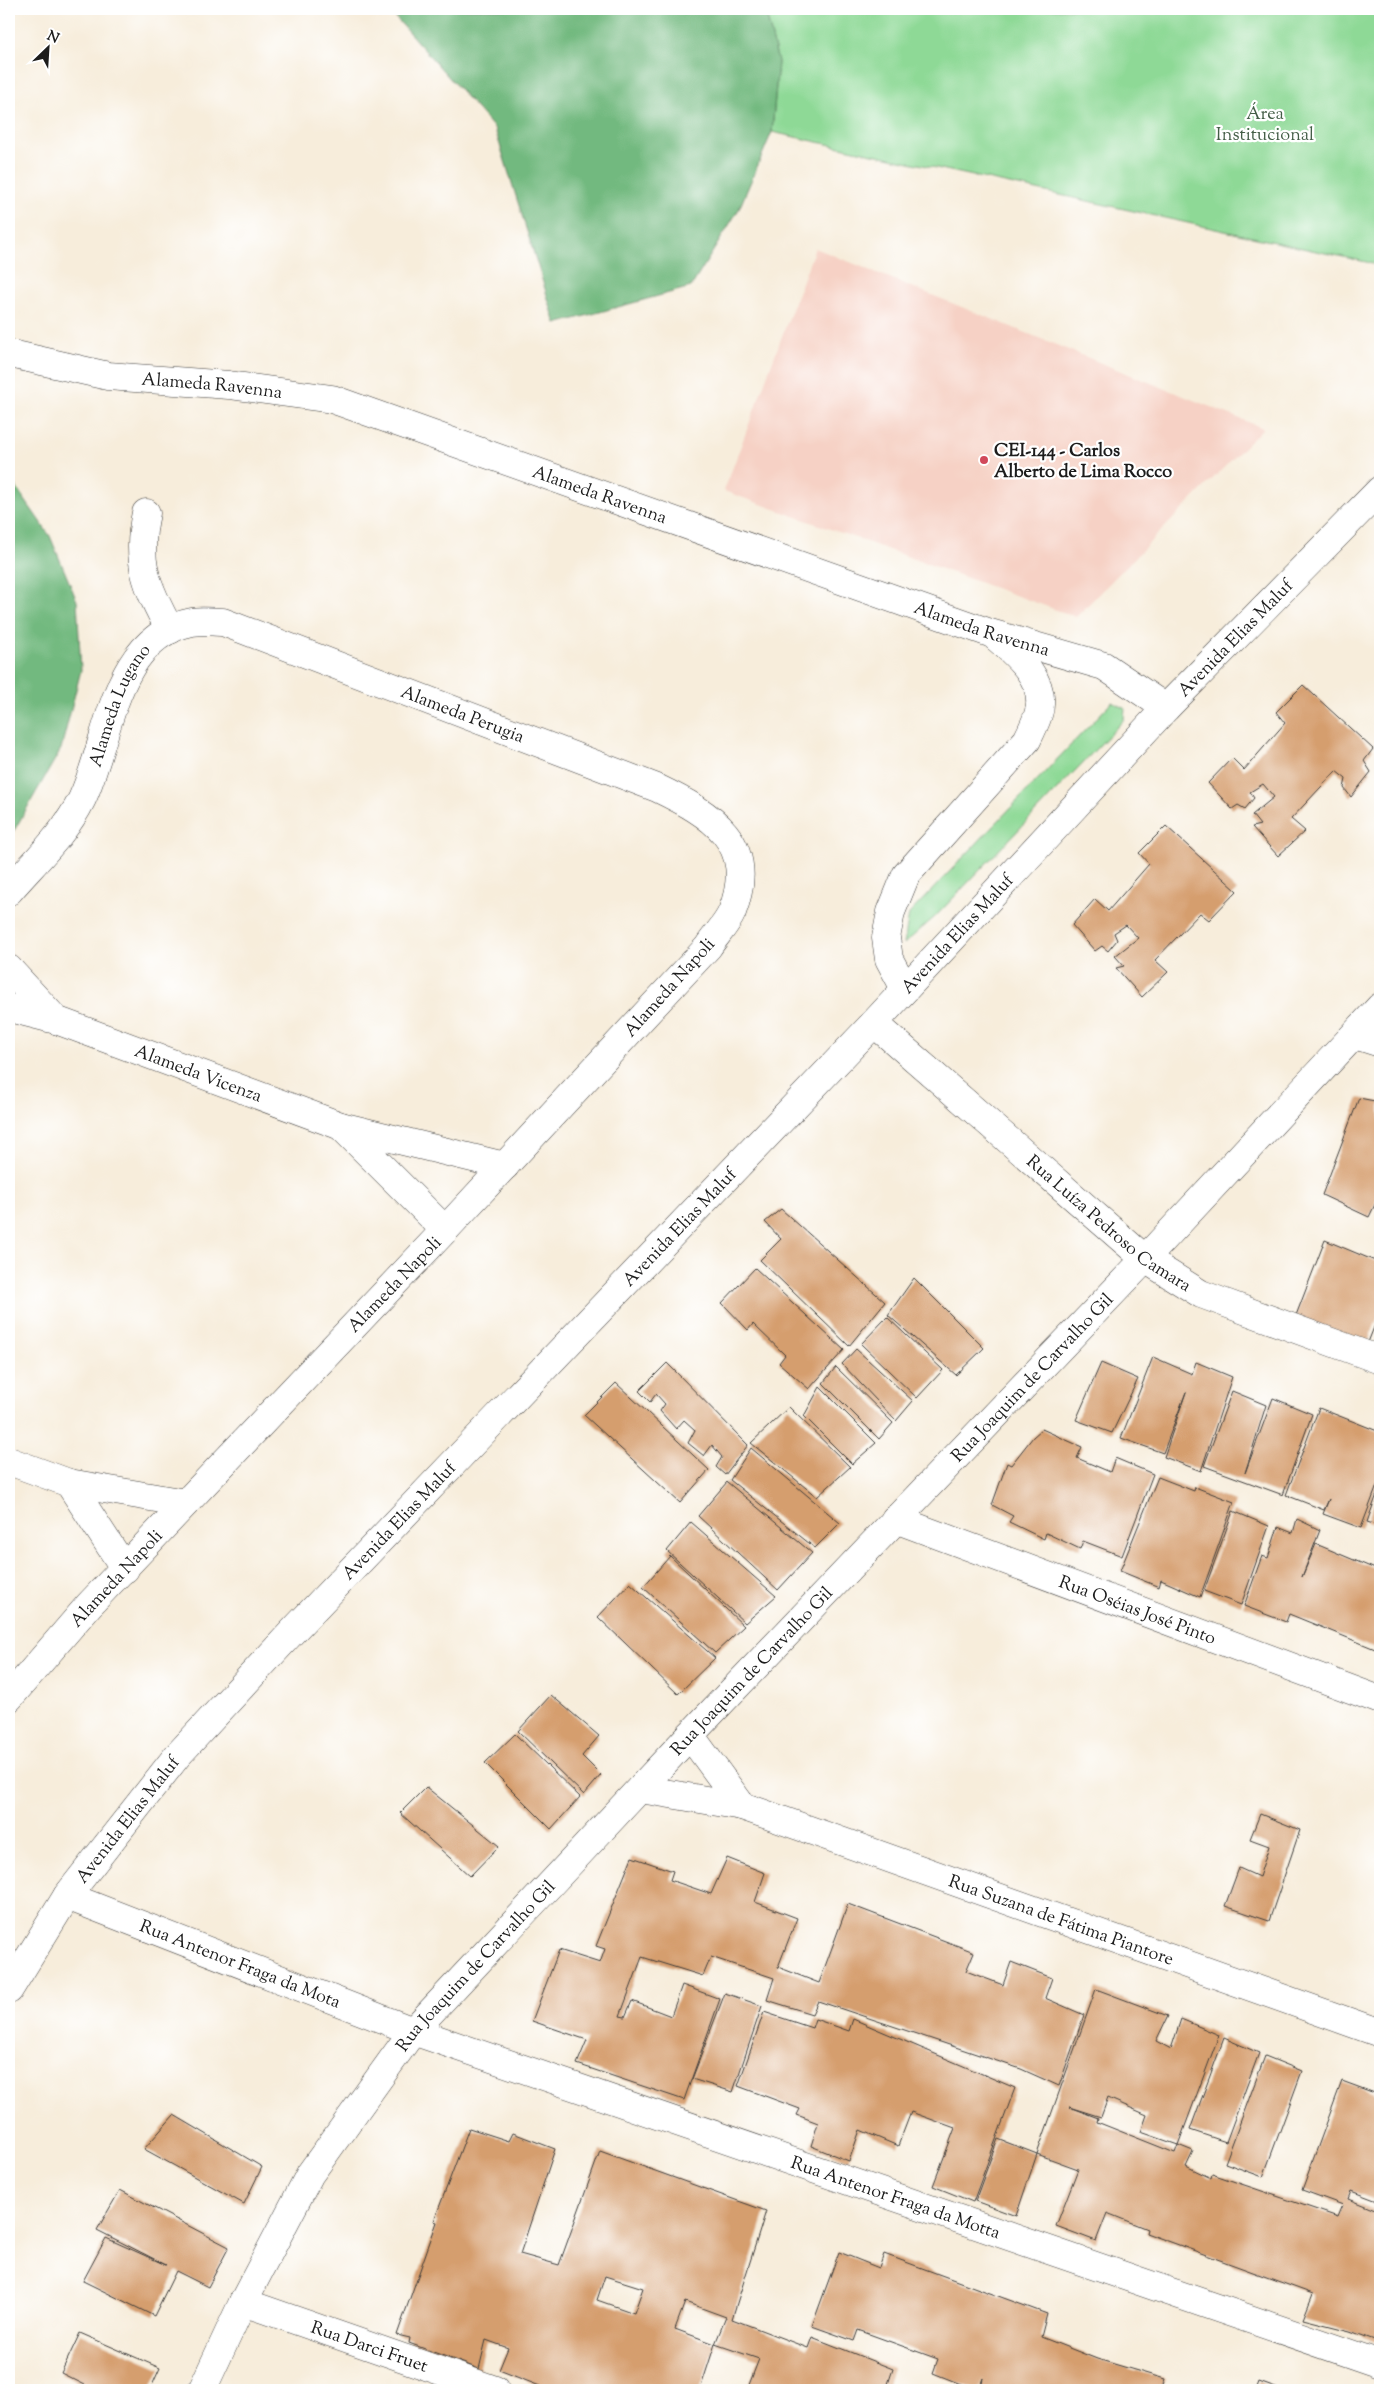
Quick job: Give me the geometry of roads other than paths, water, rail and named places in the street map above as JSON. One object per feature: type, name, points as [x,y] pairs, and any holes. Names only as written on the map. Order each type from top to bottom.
[{"type":"street","name":"Alameda Ravenna","points":[[11,354],[108,376],[229,385],[332,399],[990,633],[1104,666],[1166,708]]},
{"type":"street","name":"Avenida Elias Maluf","points":[[9,1990],[67,1896],[177,1756],[300,1624],[874,1023],[1166,708],[1380,490]]},
{"type":"street","name":"Alameda Lugano","points":[[9,891],[67,826],[82,799],[128,669],[146,647],[170,630],[152,596],[143,564],[140,539],[146,513]]},
{"type":"street","name":"Alameda Perugia","points":[[170,630],[193,621],[223,622],[657,788],[695,806],[721,827],[736,851]]},
{"type":"street","points":[[905,989],[889,959],[886,938],[891,912],[906,875],[1027,740],[1039,713],[1038,692],[1030,670],[1015,653],[990,633]]},
{"type":"street","name":"Alameda Napoli","points":[[9,1698],[89,1605],[445,1230],[708,947],[732,913],[740,880],[736,851]]},
{"type":"street","name":"Alameda Vicenza","points":[[9,969],[56,1020]]},
{"type":"street","name":"Rua Joaquim de Carvalho Gil","points":[[202,2390],[244,2302],[310,2174],[413,2031],[690,1735],[1145,1259],[1380,1007]]},
{"type":"street","name":"Alameda Vicenza","points":[[9,1008],[56,1020],[341,1126],[505,1166]]},
{"type":"street","name":"Rua Luíza Pedroso Camara","points":[[874,1023],[1145,1259],[1201,1294],[1380,1360]]},
{"type":"street","points":[[1355,1034],[1380,1043]]},
{"type":"street","name":"Alameda Vicenza","points":[[341,1126],[445,1230]]},
{"type":"street","points":[[9,1461],[69,1484],[185,1503]]},
{"type":"street","points":[[69,1484],[125,1569]]},
{"type":"street","name":"Rua Oséias José Pinto","points":[[895,1519],[1380,1700]]},
{"type":"street","points":[[690,1735],[742,1806]]},
{"type":"street","name":"Rua Suzana de Fátima Piantore","points":[[640,1789],[742,1806],[1380,2033]]},
{"type":"street","name":"Rua Antenor Fraga da Mota","points":[[67,1896],[413,2031]]},
{"type":"street","name":"Rua Antenor Fraga da Motta","points":[[413,2031],[1380,2364]]},
{"type":"street","name":"Rua Darci Fruet","points":[[244,2302],[495,2390]]},
{"type":"place","name":"CEI-144 - Carlos Alberto de Lima Rocco","points":[[984,460]]},
{"type":"park label","name":"Área Institucional","points":[[1265,123]]}]
